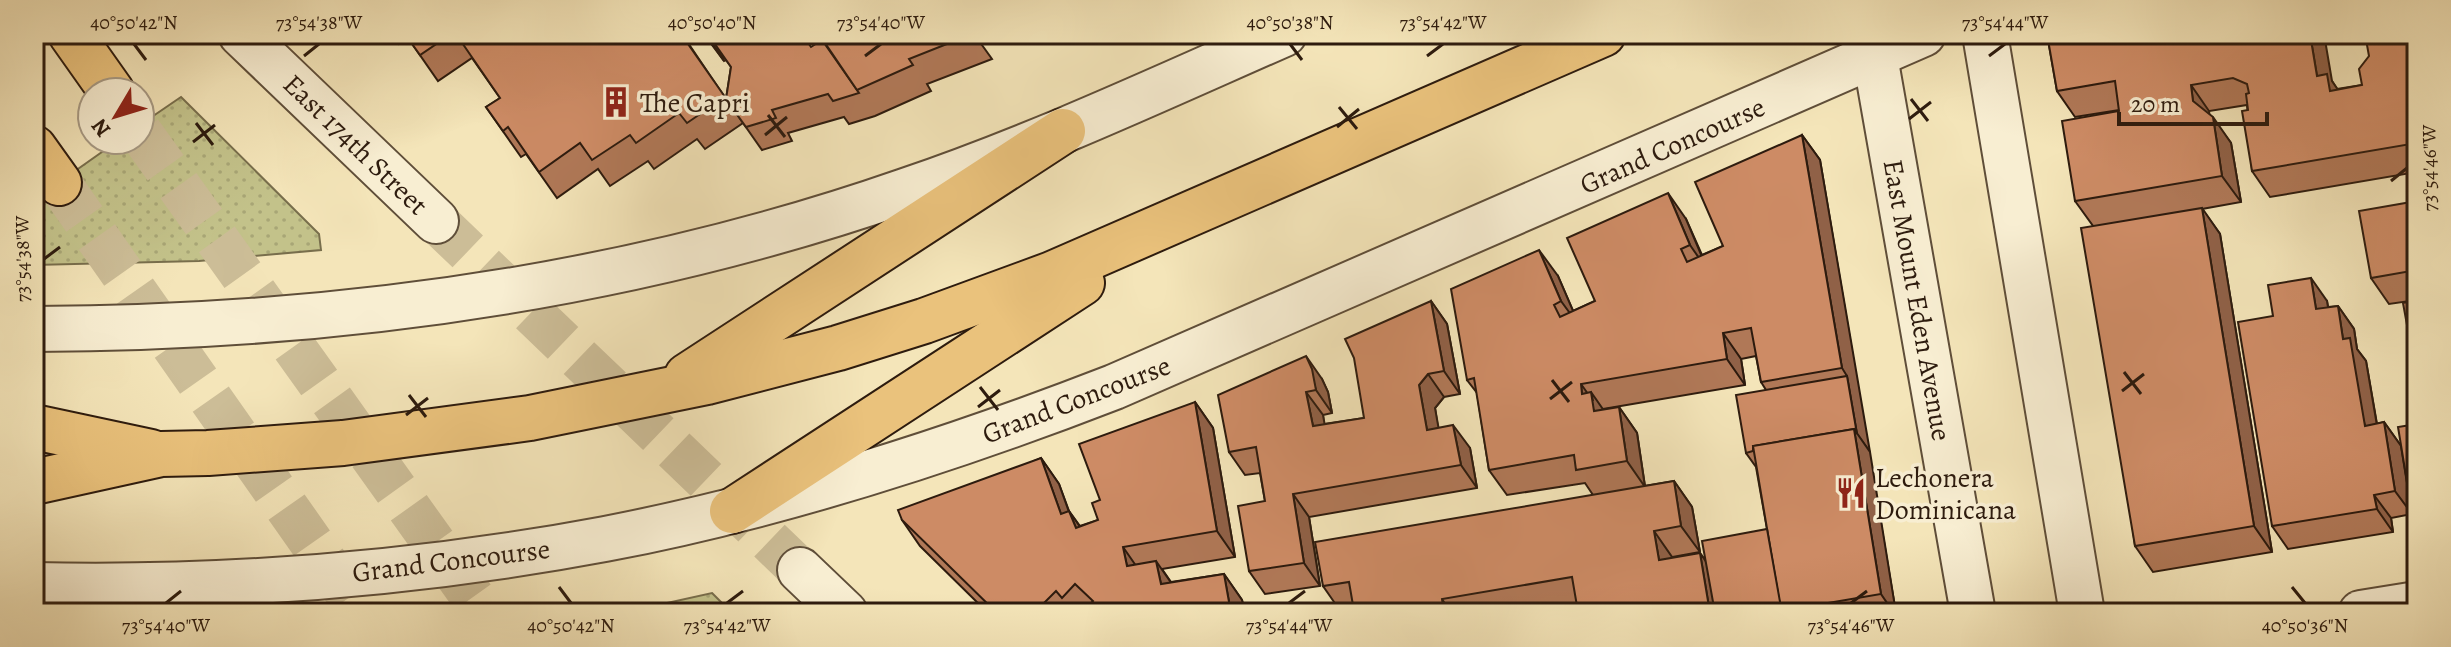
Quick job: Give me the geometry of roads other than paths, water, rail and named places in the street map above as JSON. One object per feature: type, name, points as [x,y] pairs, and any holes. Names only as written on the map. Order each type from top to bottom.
[{"type":"main road","points":[[71,34],[101,76]]},
{"type":"main road","points":[[34,482],[161,454],[284,448],[545,415],[663,392],[794,361],[910,326],[1010,291],[1603,34]]},
{"type":"main road","points":[[663,392],[1063,131]]},
{"type":"main road","points":[[34,148],[59,183]]},
{"type":"main road","points":[[732,511],[1178,220]]},
{"type":"main road","points":[[34,427],[161,454]]},
{"type":"street","name":"East 174th Street","points":[[241,34],[436,221]]},
{"type":"street","points":[[34,329],[213,325],[307,318],[438,302],[657,261],[783,230],[931,182],[1063,131],[1284,34]]},
{"type":"street","name":"Grand Concourse","points":[[34,585],[208,584],[396,568],[604,539],[732,511],[923,455],[1114,387],[1873,44],[1923,34]]},
{"type":"street","points":[[1985,34],[2082,613]]},
{"type":"street","name":"East Mount Eden Avenue","points":[[1873,44],[1973,613]]},
{"type":"street","points":[[800,570],[845,613]]},
{"type":"street","points":[[2361,613],[2417,604]]},
{"type":"tunnel","points":[[156,154],[484,613]]},
{"type":"tunnel","points":[[59,183],[361,613]]},
{"type":"tunnel","points":[[436,221],[800,570]]},
{"type":"place","name":"The Capri","points":[[616,102]]},
{"type":"place","name":"Lechonera Dominicana","points":[[1851,493]]}]
